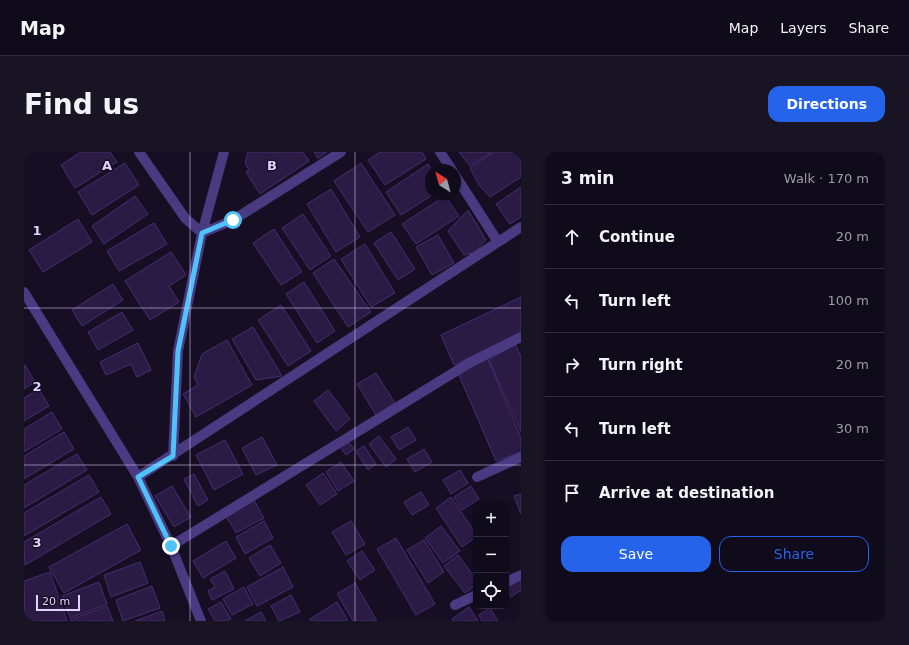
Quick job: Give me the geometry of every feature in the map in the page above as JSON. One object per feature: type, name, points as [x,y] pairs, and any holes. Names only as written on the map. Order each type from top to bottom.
[{"type":"street","points":[[139,152],[185,218],[202,233]]},
{"type":"street","points":[[173,456],[178,351],[202,233],[224,152]]},
{"type":"street","points":[[202,233],[233,220],[341,152]]},
{"type":"street","points":[[440,152],[448,164]]},
{"type":"street","points":[[461,184],[498,242]]},
{"type":"street","points":[[138,477],[173,456],[521,227]]},
{"type":"street","points":[[24,292],[138,477],[171,546],[201,621]]},
{"type":"street","points":[[171,546],[471,362],[521,337]]},
{"type":"street","points":[[476,477],[521,457]]},
{"type":"street","points":[[509,581],[521,575]]},
{"type":"street","points":[[455,605],[473,596]]},
{"type":"building","points":[[81,152],[110,152],[117,162],[75,188],[61,165]]},
{"type":"building","points":[[248,152],[303,152],[309,161],[260,194],[246,172],[249,170],[245,163]]},
{"type":"building","points":[[314,152],[327,152],[318,158]]},
{"type":"building","points":[[380,152],[422,152],[426,159],[385,185],[368,160]]},
{"type":"building","points":[[459,152],[492,152],[470,166]]},
{"type":"building","points":[[494,152],[521,152],[521,177],[490,197],[479,185],[470,168]]},
{"type":"building","points":[[125,163],[139,185],[92,215],[78,192]]},
{"type":"building","points":[[361,163],[395,215],[368,232],[334,181]]},
{"type":"building","points":[[425,166],[425,200],[401,215],[386,192]]},
{"type":"building","points":[[521,187],[521,217],[510,224],[496,204]]},
{"type":"building","points":[[331,189],[360,237],[336,252],[307,204]]},
{"type":"building","points":[[135,196],[148,214],[104,244],[92,226]]},
{"type":"building","points":[[439,200],[448,200],[459,216],[416,244],[402,224]]},
{"type":"building","points":[[468,210],[486,240],[475,252],[464,255],[448,231]]},
{"type":"building","points":[[303,214],[331,256],[310,270],[282,228]]},
{"type":"building","points":[[78,219],[92,242],[43,272],[29,250]]},
{"type":"building","points":[[154,223],[167,244],[119,271],[107,251]]},
{"type":"building","points":[[274,229],[302,272],[281,285],[253,243]]},
{"type":"building","points":[[391,232],[415,269],[398,280],[374,243]]},
{"type":"building","points":[[438,235],[454,263],[432,275],[416,247]]},
{"type":"building","points":[[365,244],[395,293],[371,307],[341,259]]},
{"type":"building","points":[[171,252],[186,275],[169,286],[179,302],[150,320],[125,281]]},
{"type":"building","points":[[334,259],[371,312],[348,327],[313,273]]},
{"type":"building","points":[[304,282],[335,331],[317,343],[286,294]]},
{"type":"building","points":[[113,284],[123,300],[82,326],[72,310]]},
{"type":"building","points":[[521,297],[521,333],[454,365],[441,335]]},
{"type":"building","points":[[281,305],[311,351],[288,366],[258,320]]},
{"type":"building","points":[[122,312],[133,330],[98,350],[88,332]]},
{"type":"building","points":[[253,327],[282,376],[256,380],[232,339]]},
{"type":"building","points":[[227,340],[252,385],[196,417],[183,394],[198,385],[194,377],[202,354]]},
{"type":"building","points":[[138,343],[151,370],[137,377],[131,364],[106,375],[100,362]]},
{"type":"building","points":[[515,344],[521,356],[521,432],[489,360]]},
{"type":"building","points":[[487,357],[521,438],[521,452],[496,461],[458,373]]},
{"type":"building","points":[[25,365],[35,382],[24,389],[24,366]]},
{"type":"building","points":[[376,373],[395,403],[376,415],[357,384]]},
{"type":"building","points":[[39,389],[49,406],[24,421],[24,398]]},
{"type":"building","points":[[328,390],[350,419],[336,431],[314,401]]},
{"type":"building","points":[[52,412],[62,429],[24,452],[24,429]]},
{"type":"building","points":[[408,427],[416,440],[399,450],[391,437]]},
{"type":"building","points":[[64,432],[74,449],[24,479],[24,456]]},
{"type":"building","points":[[379,436],[396,459],[386,467],[369,444]]},
{"type":"building","points":[[262,437],[277,465],[256,475],[242,448]]},
{"type":"building","points":[[225,440],[243,474],[214,490],[196,455]]},
{"type":"building","points":[[348,441],[354,449],[346,455],[340,447]]},
{"type":"building","points":[[364,446],[376,464],[368,470],[356,451]]},
{"type":"building","points":[[424,449],[432,462],[415,472],[407,459]]},
{"type":"building","points":[[77,454],[87,470],[24,508],[24,485]]},
{"type":"building","points":[[341,462],[354,481],[338,491],[326,472]]},
{"type":"building","points":[[460,470],[468,483],[451,494],[443,480]]},
{"type":"building","points":[[323,473],[337,494],[320,505],[306,485]]},
{"type":"building","points":[[194,474],[208,500],[198,506],[184,479]]},
{"type":"building","points":[[89,475],[99,492],[24,536],[24,513]]},
{"type":"building","points":[[172,486],[191,517],[174,527],[155,496]]},
{"type":"building","points":[[471,486],[479,499],[473,501],[473,503],[462,510],[454,497]]},
{"type":"building","points":[[421,492],[429,505],[412,515],[404,502]]},
{"type":"building","points":[[521,494],[521,514],[514,496]]},
{"type":"building","points":[[101,497],[111,514],[25,565],[24,542]]},
{"type":"building","points":[[451,497],[473,530],[473,539],[462,547],[436,508]]},
{"type":"building","points":[[254,500],[264,518],[236,533],[226,516]]},
{"type":"building","points":[[264,521],[273,538],[245,554],[236,537]]},
{"type":"building","points":[[351,521],[365,544],[346,555],[332,532]]},
{"type":"building","points":[[127,524],[141,550],[64,593],[49,567]]},
{"type":"building","points":[[441,526],[460,551],[443,563],[425,538]]},
{"type":"building","points":[[396,538],[435,604],[416,615],[377,549]]},
{"type":"building","points":[[424,540],[444,572],[428,583],[407,550]]},
{"type":"building","points":[[226,541],[236,558],[203,578],[193,561]]},
{"type":"building","points":[[270,545],[281,563],[260,576],[249,558]]},
{"type":"building","points":[[362,551],[375,570],[360,580],[347,561]]},
{"type":"building","points":[[458,555],[473,575],[473,587],[465,593],[444,566]]},
{"type":"building","points":[[140,562],[148,583],[111,597],[104,575]]},
{"type":"building","points":[[283,567],[293,587],[257,606],[247,587]]},
{"type":"building","points":[[225,571],[234,589],[212,600],[208,591],[215,587],[210,579]]},
{"type":"building","points":[[50,572],[67,621],[25,621],[24,581]]},
{"type":"building","points":[[521,579],[521,590],[511,597],[509,594],[509,587]]},
{"type":"building","points":[[99,582],[107,604],[70,618],[62,596]]},
{"type":"building","points":[[355,583],[377,621],[353,621],[337,594]]},
{"type":"building","points":[[152,586],[160,608],[123,621],[116,600]]},
{"type":"building","points":[[244,587],[253,604],[232,615],[223,599]]},
{"type":"building","points":[[291,595],[300,612],[279,621],[271,606]]},
{"type":"building","points":[[221,602],[231,619],[227,621],[215,621],[208,609]]},
{"type":"building","points":[[337,602],[348,621],[311,621],[310,619]]},
{"type":"building","points":[[107,606],[113,621],[70,620]]},
{"type":"building","points":[[469,607],[478,621],[453,621],[452,619]]},
{"type":"building","points":[[491,609],[498,621],[482,621],[479,615]]},
{"type":"building","points":[[162,611],[165,621],[135,621]]},
{"type":"building","points":[[261,612],[266,621],[245,621]]},
{"type":"route","points":[[171,546],[138,477],[173,456],[178,351],[202,233],[220,224],[233,220]]}]
